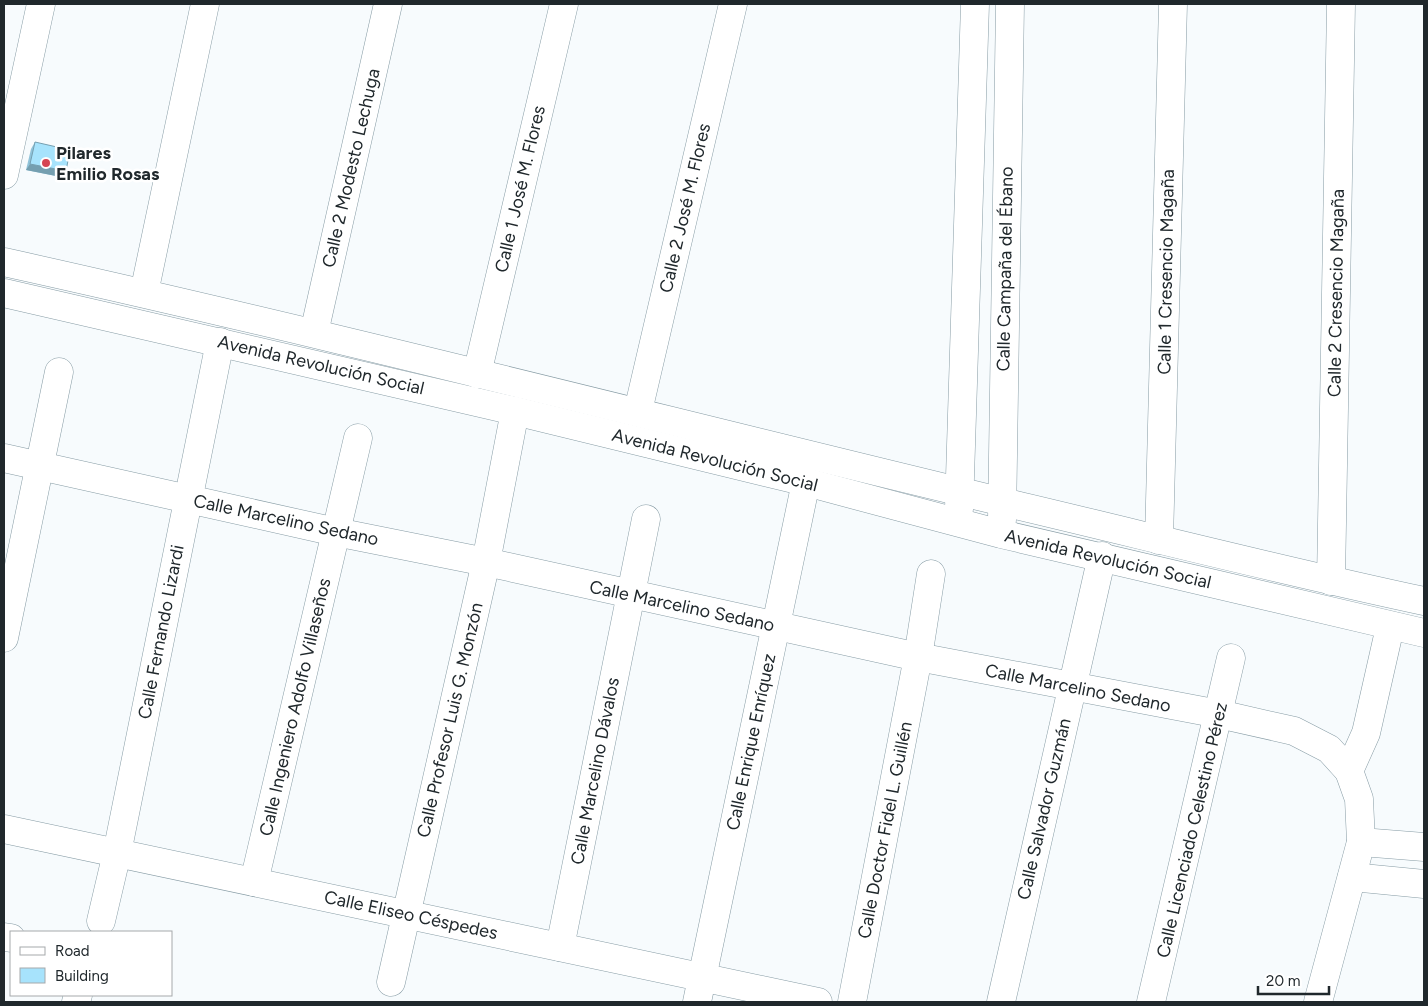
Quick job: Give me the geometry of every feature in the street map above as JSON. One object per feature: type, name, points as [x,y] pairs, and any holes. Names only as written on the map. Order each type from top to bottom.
[{"type":"street","points":[[4,175],[41,4]]},
{"type":"street","points":[[144,293],[205,4]]},
{"type":"street","name":"Calle 2 Modesto Lechuga","points":[[314,333],[388,4]]},
{"type":"street","name":"Calle 1 José M. Flores","points":[[477,374],[564,4]]},
{"type":"street","name":"Calle 2 José M. Flores","points":[[638,411],[733,4]]},
{"type":"street","name":"Calle Campaña del Ébano","points":[[957,522],[961,492],[974,4]]},
{"type":"street","name":"Calle Campaña del Ébano","points":[[1001,534],[1010,4]]},
{"type":"street","name":"Calle 1 Cresencio Magaña","points":[[1159,540],[1173,4]]},
{"type":"street","name":"Calle 2 Cresencio Magaña","points":[[1331,581],[1341,4]]},
{"type":"street","name":"Avenida Revolución Social","points":[[4,262],[314,333],[1159,540],[1424,601]]},
{"type":"street","name":"Avenida Revolución Social","points":[[4,293],[515,411],[806,482],[1001,534],[1102,556],[1424,634]]},
{"type":"street","name":"Calle Fernando Lizardi","points":[[101,921],[117,853],[220,342]]},
{"type":"street","points":[[4,638],[59,372]]},
{"type":"street","name":"Calle Profesor Luis G. Monzón","points":[[391,982],[486,562],[508,458],[515,411]]},
{"type":"street","name":"Calle Ingeniero Adolfo Villaseños","points":[[254,882],[358,438]]},
{"type":"street","points":[[962,445],[981,455],[995,453],[1002,449]]},
{"type":"street","name":"Calle Marcelino Sedano","points":[[4,458],[336,532],[486,562],[918,657],[1072,688],[1219,714],[1294,731],[1329,749],[1349,771]]},
{"type":"street","name":"Calle Enrique Enríquez","points":[[699,990],[774,626],[806,482]]},
{"type":"street","name":"Calle Marcelino Dávalos","points":[[560,947],[629,594],[646,519]]},
{"type":"street","name":"Calle Salvador Guzmán","points":[[1001,1002],[1102,556]]},
{"type":"street","name":"Calle Doctor Fidel L. Guillén","points":[[852,1002],[918,657],[931,574]]},
{"type":"street","points":[[1318,1002],[1361,842],[1359,799],[1349,771],[1366,733],[1390,627]]},
{"type":"street","name":"Calle Licenciado Celestino Pérez","points":[[1151,1002],[1231,658]]},
{"type":"street","name":"Calle Eliseo Céspedes","points":[[4,829],[560,947],[699,990],[818,1002]]},
{"type":"street","points":[[1361,842],[1424,847]]},
{"type":"street","points":[[1352,877],[1424,884]]},
{"type":"building","name":"Pilares Emilio Rosas","points":[[35,142],[70,150],[66,171],[30,164]]},
{"type":"place","name":"Pilares Emilio Rosas","points":[[46,163]]}]
